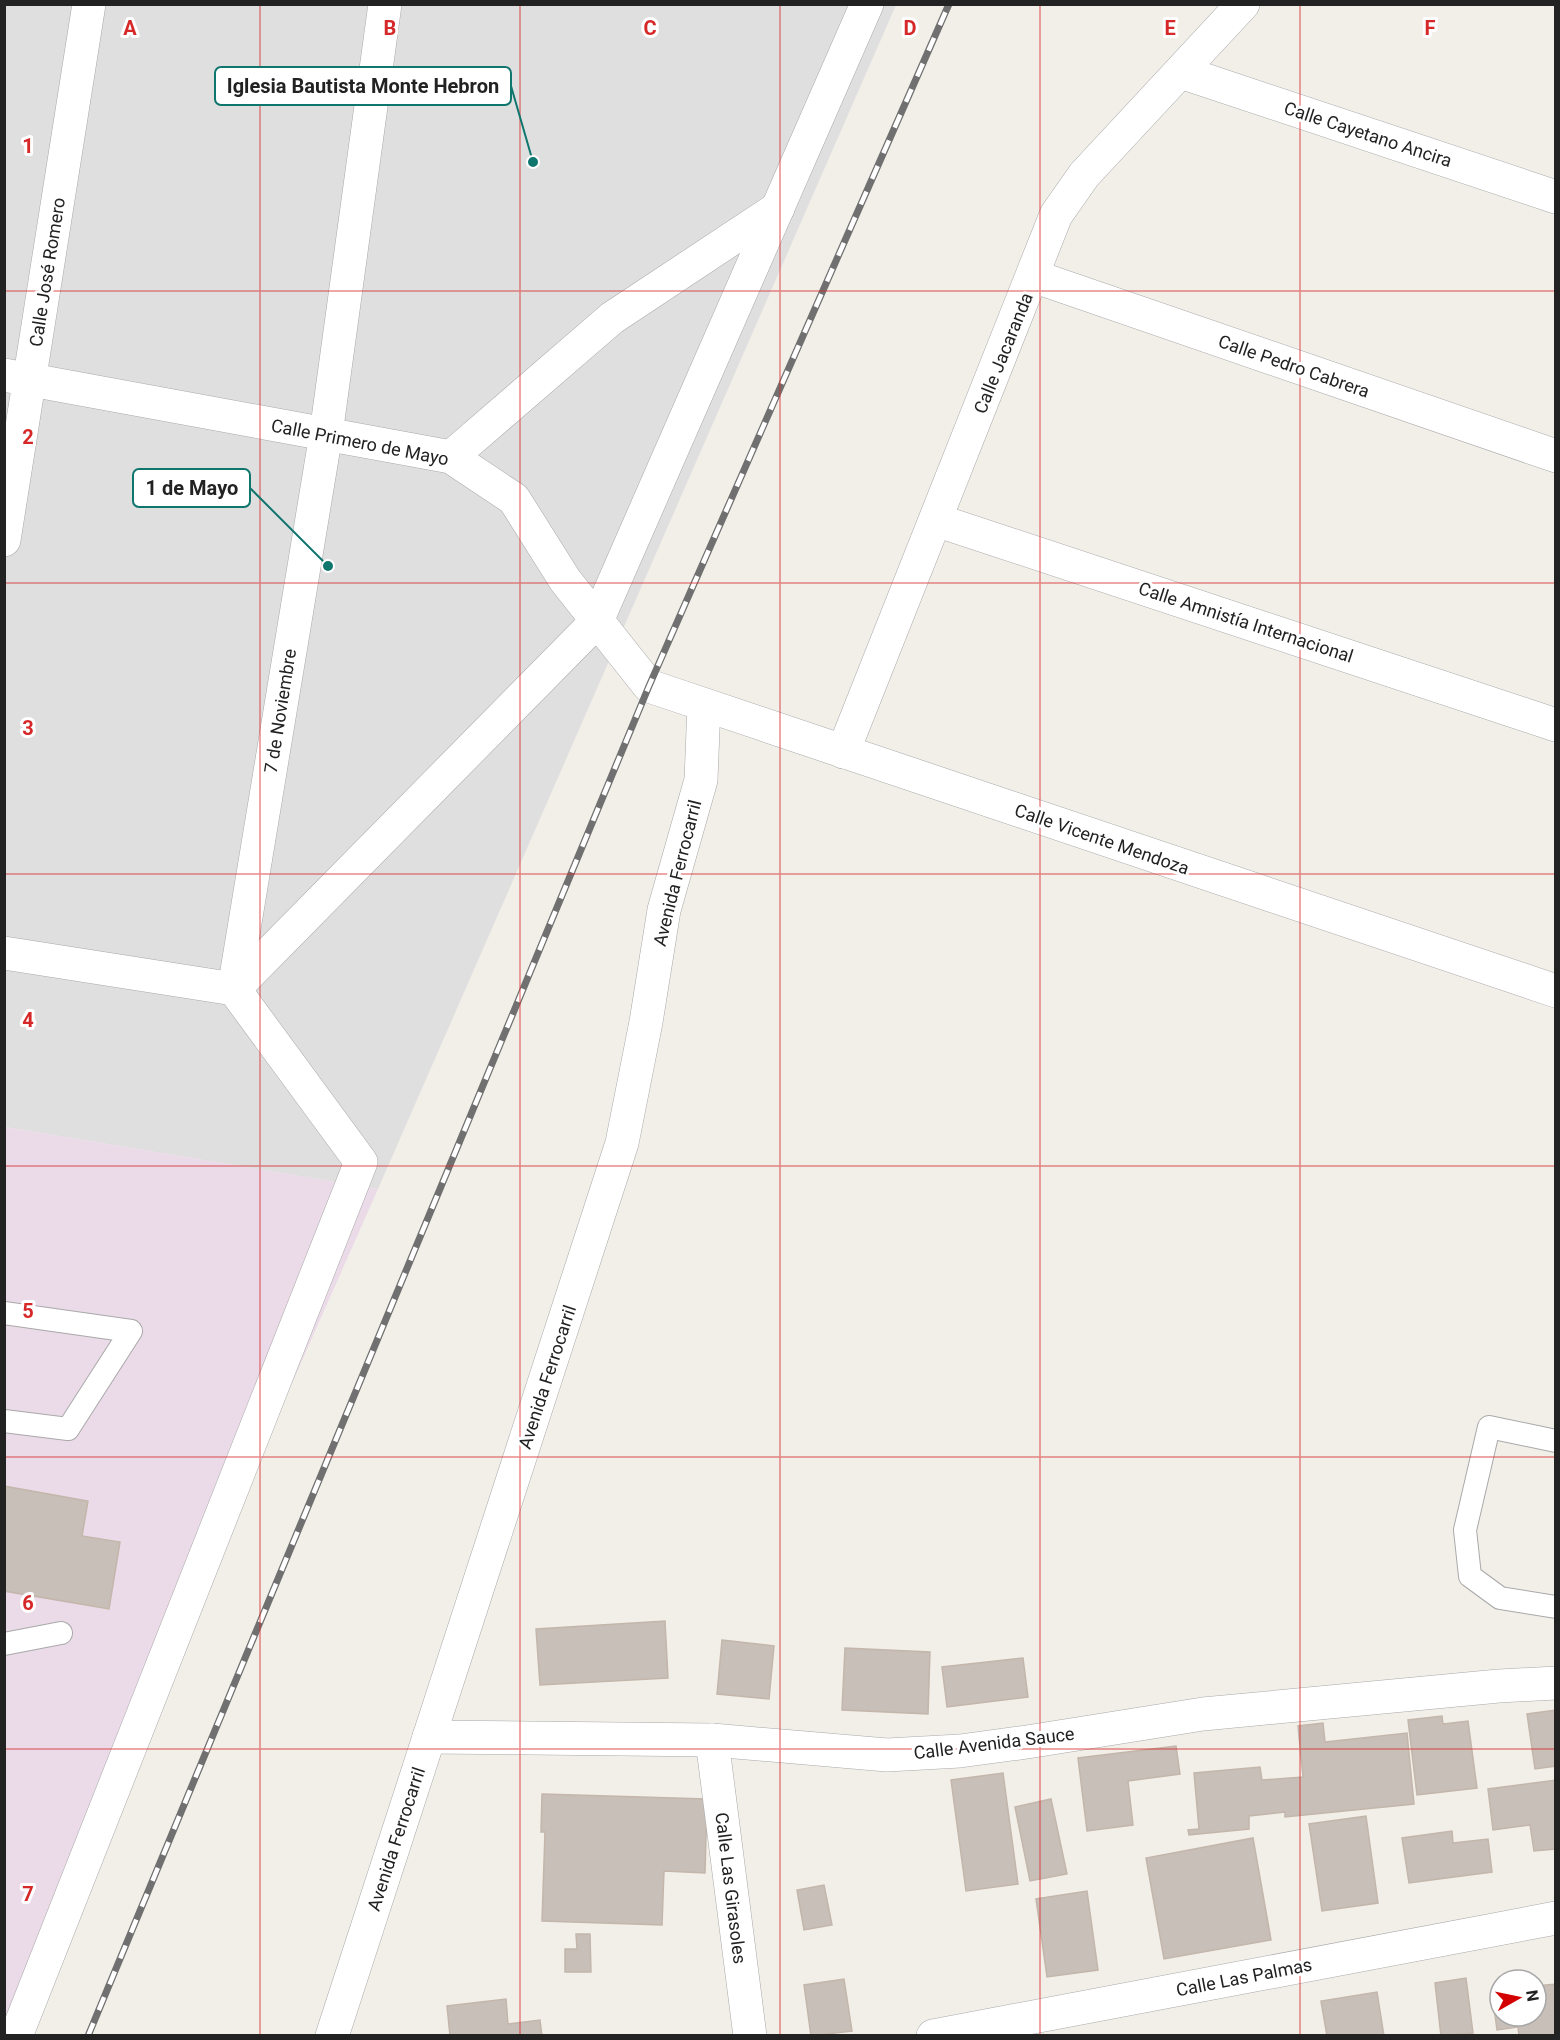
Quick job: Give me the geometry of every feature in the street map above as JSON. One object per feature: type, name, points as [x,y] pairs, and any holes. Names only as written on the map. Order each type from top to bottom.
[{"type":"street","name":"Calle José Romero","points":[[4,540],[17,377],[89,4]]},
{"type":"street","name":"7 de Noviembre","points":[[234,989],[327,434],[385,4]]},
{"type":"street","points":[[234,989],[597,621],[867,4]]},
{"type":"street","name":"Calle Jacaranda","points":[[843,752],[1056,215],[1084,175],[1243,4]]},
{"type":"street","name":"Calle Cayetano Ancira","points":[[1181,72],[1556,197]]},
{"type":"street","points":[[450,456],[612,318],[778,208]]},
{"type":"street","name":"Calle Pedro Cabrera","points":[[1033,276],[1556,456]]},
{"type":"street","name":"Calle Primero de Mayo","points":[[17,377],[450,456],[514,499],[565,580],[649,686]]},
{"type":"street","name":"Calle Amnistía Internacional","points":[[936,520],[1556,725]]},
{"type":"street","name":"Calle Vicente Mendoza","points":[[649,686],[1556,991]]},
{"type":"street","name":"Avenida Ferrocarril","points":[[332,2036],[622,1143],[646,1022],[664,910],[701,780],[704,705]]},
{"type":"street","points":[[4,953],[234,989],[361,1162],[16,2036]]},
{"type":"street","name":"Calle Avenida Sauce","points":[[429,1737],[712,1740],[887,1755],[960,1750],[1203,1714],[1499,1686],[1556,1683]]},
{"type":"street","name":"Calle Las Girasoles","points":[[712,1740],[750,2036]]},
{"type":"street","name":"Calle Las Palmas","points":[[933,2036],[1556,1918]]},
{"type":"lane","points":[[4,1313],[131,1331],[68,1429],[4,1421]]},
{"type":"lane","points":[[1556,1441],[1489,1427],[1465,1530],[1470,1576],[1500,1598],[1556,1607]]},
{"type":"lane","points":[[4,1644],[61,1634]]},
{"type":"shaded area","points":[[4,5],[896,5],[378,1189],[5,1127]]},
{"type":"shaded area","points":[[5,1127],[378,1189],[5,2031]]},
{"type":"building","points":[[4,1486],[88,1501],[82,1536],[120,1542],[109,1609],[4,1591]]},
{"type":"building","points":[[665,1621],[668,1678],[540,1685],[536,1629]]},
{"type":"building","points":[[722,1640],[774,1646],[769,1699],[717,1694]]},
{"type":"building","points":[[845,1648],[930,1652],[928,1714],[842,1710]]},
{"type":"building","points":[[1023,1658],[1028,1697],[947,1707],[942,1667]]},
{"type":"building","points":[[1556,1710],[1556,1766],[1535,1769],[1527,1714]]},
{"type":"building","points":[[1442,1716],[1443,1724],[1468,1721],[1477,1788],[1417,1795],[1408,1720]]},
{"type":"building","points":[[1323,1723],[1325,1742],[1407,1733],[1414,1804],[1285,1817],[1285,1812],[1249,1816],[1249,1829],[1189,1835],[1188,1830],[1199,1829],[1194,1773],[1260,1767],[1262,1780],[1303,1777],[1298,1726]]},
{"type":"building","points":[[1176,1746],[1180,1774],[1128,1781],[1133,1825],[1087,1831],[1078,1758]]},
{"type":"building","points":[[1003,1773],[1018,1884],[966,1891],[951,1780]]},
{"type":"building","points":[[1556,1780],[1556,1849],[1534,1851],[1530,1825],[1493,1830],[1488,1789]]},
{"type":"building","points":[[542,1794],[707,1799],[705,1873],[664,1871],[662,1925],[542,1921],[545,1832],[541,1832]]},
{"type":"building","points":[[1051,1799],[1067,1874],[1030,1881],[1015,1807]]},
{"type":"building","points":[[1366,1816],[1378,1903],[1322,1911],[1309,1824]]},
{"type":"building","points":[[1452,1831],[1453,1843],[1488,1839],[1492,1872],[1409,1883],[1402,1838]]},
{"type":"building","points":[[1253,1838],[1271,1940],[1164,1959],[1146,1858]]},
{"type":"building","points":[[824,1885],[832,1925],[804,1930],[797,1890]]},
{"type":"building","points":[[1087,1891],[1098,1970],[1047,1977],[1036,1899]]},
{"type":"building","points":[[576,1934],[590,1934],[591,1972],[565,1972],[565,1949],[577,1949]]},
{"type":"building","points":[[1466,1978],[1473,2033],[1441,2036],[1435,1983]]},
{"type":"building","points":[[844,1979],[852,2031],[811,2036],[804,1985]]},
{"type":"building","points":[[1556,1984],[1556,2036],[1519,2036],[1518,2028],[1548,2028],[1548,1985]]},
{"type":"building","points":[[1377,1992],[1384,2036],[1327,2036],[1321,2001]]},
{"type":"building","points":[[506,1999],[508,2024],[540,2020],[542,2036],[450,2036],[447,2006]]},
{"type":"railway","points":[[88,2036],[649,686],[949,4]]},
{"type":"place","name":"Iglesia Bautista Monte Hebron","points":[[533,162]]},
{"type":"place","name":"1 de Mayo","points":[[328,566]]}]
